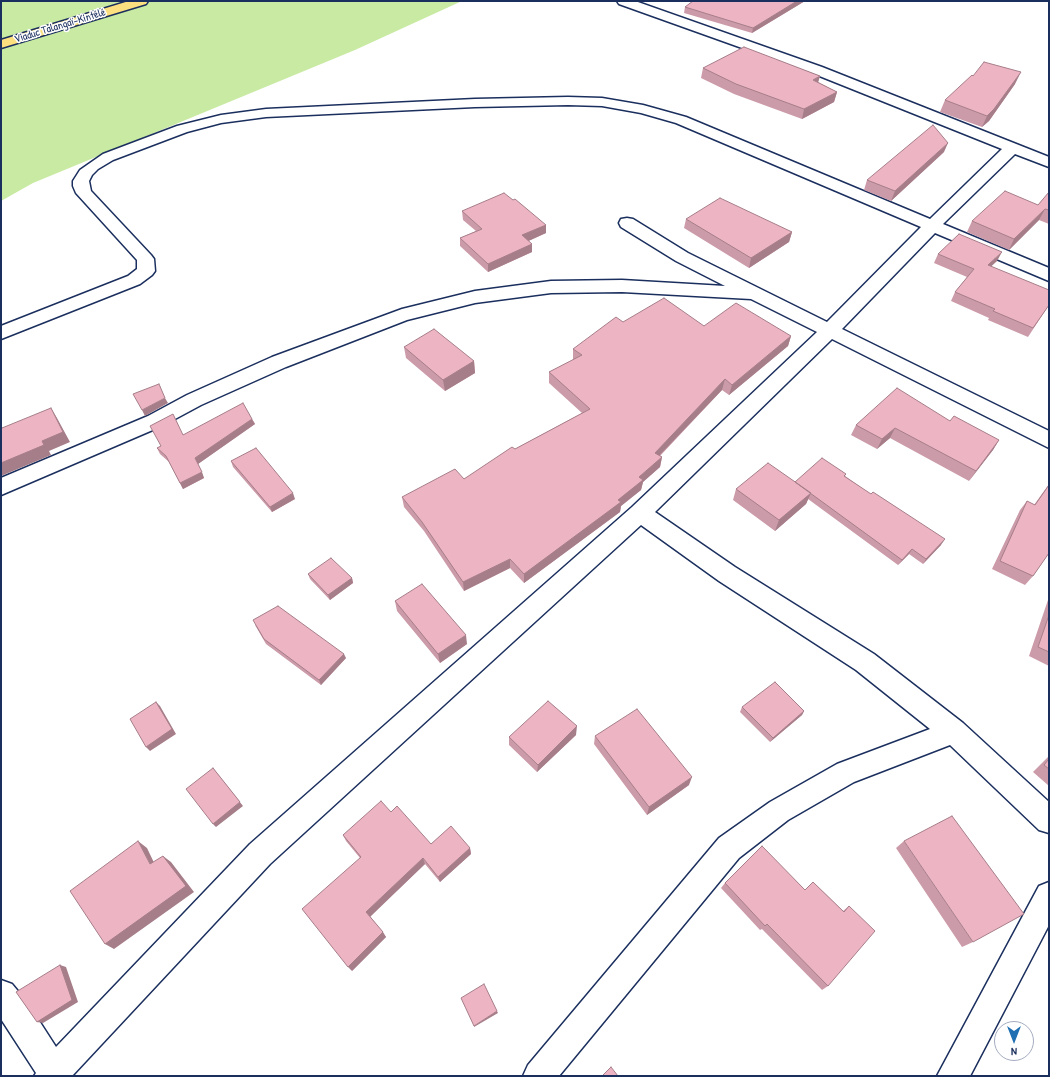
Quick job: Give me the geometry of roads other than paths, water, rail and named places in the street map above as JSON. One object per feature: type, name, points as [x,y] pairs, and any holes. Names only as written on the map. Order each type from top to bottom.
[{"type":"highway","name":"Viaduc Talangaï-Kintélé","points":[[1,31],[100,1]]},
{"type":"highway","name":"Viaduc Talangaï-Kintélé","points":[[1,44],[142,1]]},
{"type":"street","points":[[623,1],[817,70],[1049,162]]},
{"type":"street","points":[[1,333],[127,283],[146,271],[145,259],[84,193],[81,186],[81,181],[85,173],[93,166],[108,157],[182,129],[221,119],[266,113],[467,103],[568,101],[602,102],[643,109],[681,120],[1049,275]]},
{"type":"street","points":[[1,995],[16,1013],[51,1074],[260,854],[640,513],[829,331],[932,226],[1012,148]]},
{"type":"street","points":[[626,223],[682,257],[1049,440]]},
{"type":"street","points":[[1,487],[155,421],[194,400],[279,362],[402,315],[475,297],[551,287],[622,286],[755,293]]},
{"type":"street","points":[[640,513],[727,574],[865,662],[954,732],[1049,820]]},
{"type":"street","points":[[538,1076],[729,848],[779,810],[846,773],[954,732]]},
{"type":"street","points":[[952,1076],[1049,896]]}]
